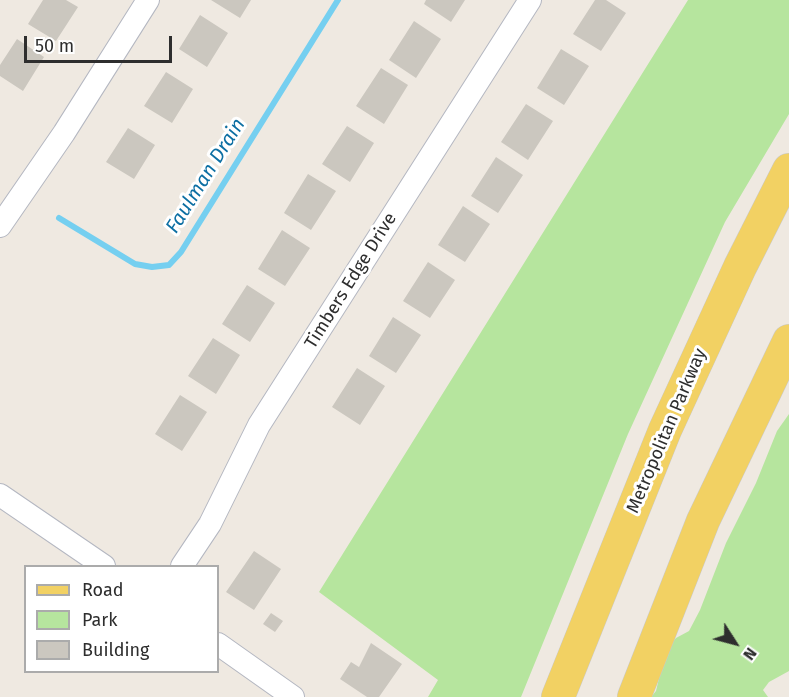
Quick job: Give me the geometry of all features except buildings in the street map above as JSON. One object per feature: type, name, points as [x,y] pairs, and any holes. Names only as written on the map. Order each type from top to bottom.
[{"type":"main road","name":"Metropolitan Parkway","points":[[558,697],[665,430],[735,277],[789,170]]},
{"type":"main road","points":[[634,697],[704,521],[789,340]]},
{"type":"street","points":[[0,226],[64,133],[148,0]]},
{"type":"street","name":"Timbers Edge Drive","points":[[183,565],[210,524],[259,425],[530,0]]},
{"type":"street","points":[[0,495],[101,565]]},
{"type":"street","points":[[219,645],[293,697]]},
{"type":"green space","points":[[688,0],[789,0],[789,114],[725,222],[628,434],[521,697],[428,697],[438,680],[319,592]]},
{"type":"green space","points":[[789,414],[789,671],[769,682],[763,690],[768,697],[651,697],[656,691],[666,649],[676,638],[689,631],[700,610],[726,543],[756,483],[777,431]]},
{"type":"waterway","name":"Faulman Drain","points":[[59,218],[135,264],[152,267],[169,265],[181,252],[338,0]]}]
